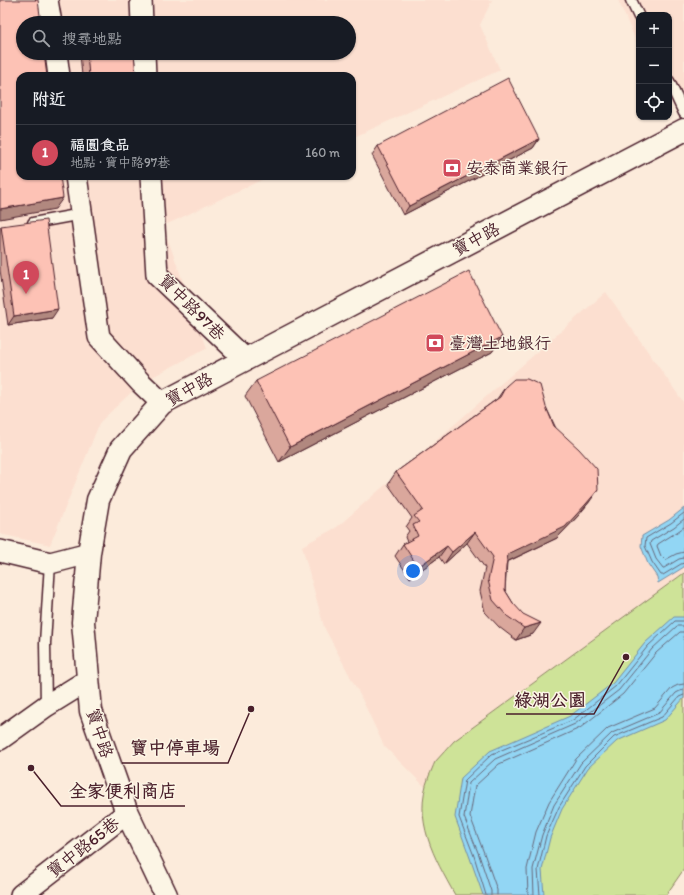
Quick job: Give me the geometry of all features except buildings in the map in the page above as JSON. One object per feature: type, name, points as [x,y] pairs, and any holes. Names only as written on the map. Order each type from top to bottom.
[{"type":"street","points":[[47,0],[50,16]]},
{"type":"street","points":[[141,0],[142,16]]},
{"type":"street","points":[[57,60],[59,72]]},
{"type":"street","points":[[144,60],[145,72]]},
{"type":"street","name":"寶中路","points":[[166,895],[127,813],[91,710],[83,622],[89,552],[98,500],[121,449],[162,403],[684,130]]},
{"type":"street","points":[[77,180],[99,336],[140,383],[162,403]]},
{"type":"street","name":"寶中路97巷","points":[[151,180],[157,275],[245,359]]},
{"type":"street","points":[[0,551],[50,563],[89,552]]},
{"type":"street","points":[[0,739],[46,706],[88,680]]},
{"type":"street","name":"寶中路65巷","points":[[21,895],[127,813]]},
{"type":"lane","points":[[631,0],[637,12]]},
{"type":"lane","points":[[670,84],[684,113]]},
{"type":"lane","points":[[22,225],[82,214]]},
{"type":"lane","points":[[46,706],[45,643],[50,563]]},
{"type":"shaded area","points":[[0,0],[492,0],[480,25],[500,70],[356,136],[356,72],[16,72],[16,180],[261,180],[163,226],[207,348],[141,383],[100,422],[50,545],[0,534]]},
{"type":"shaded area","points":[[618,0],[684,0],[684,90],[672,96],[672,12],[636,12],[636,41]]},
{"type":"shaded area","points":[[606,292],[684,403],[684,573],[454,741],[435,763],[425,787],[384,746],[360,695],[324,627],[302,546],[337,527]]},
{"type":"green space","points":[[684,573],[684,869],[666,895],[455,895],[433,852],[424,823],[424,792],[435,762],[454,741]]},
{"type":"water","points":[[684,508],[684,567],[658,583],[657,577],[648,564],[641,546],[642,536],[669,520]]},
{"type":"water","points":[[674,617],[684,617],[684,698],[665,720],[617,741],[588,768],[562,809],[550,838],[542,870],[544,895],[483,895],[455,817],[461,778],[490,751],[570,716],[613,683],[645,643]]},
{"type":"place","name":"安泰商業銀行","points":[[452,168]]},
{"type":"place","name":"福圓食品","points":[[26,294]]},
{"type":"place","name":"臺灣土地銀行","points":[[435,343]]},
{"type":"place","name":"綠湖公園","points":[[626,657]]},
{"type":"place","name":"寶中停車場","points":[[251,709]]},
{"type":"place","name":"全家便利商店","points":[[31,768]]}]
